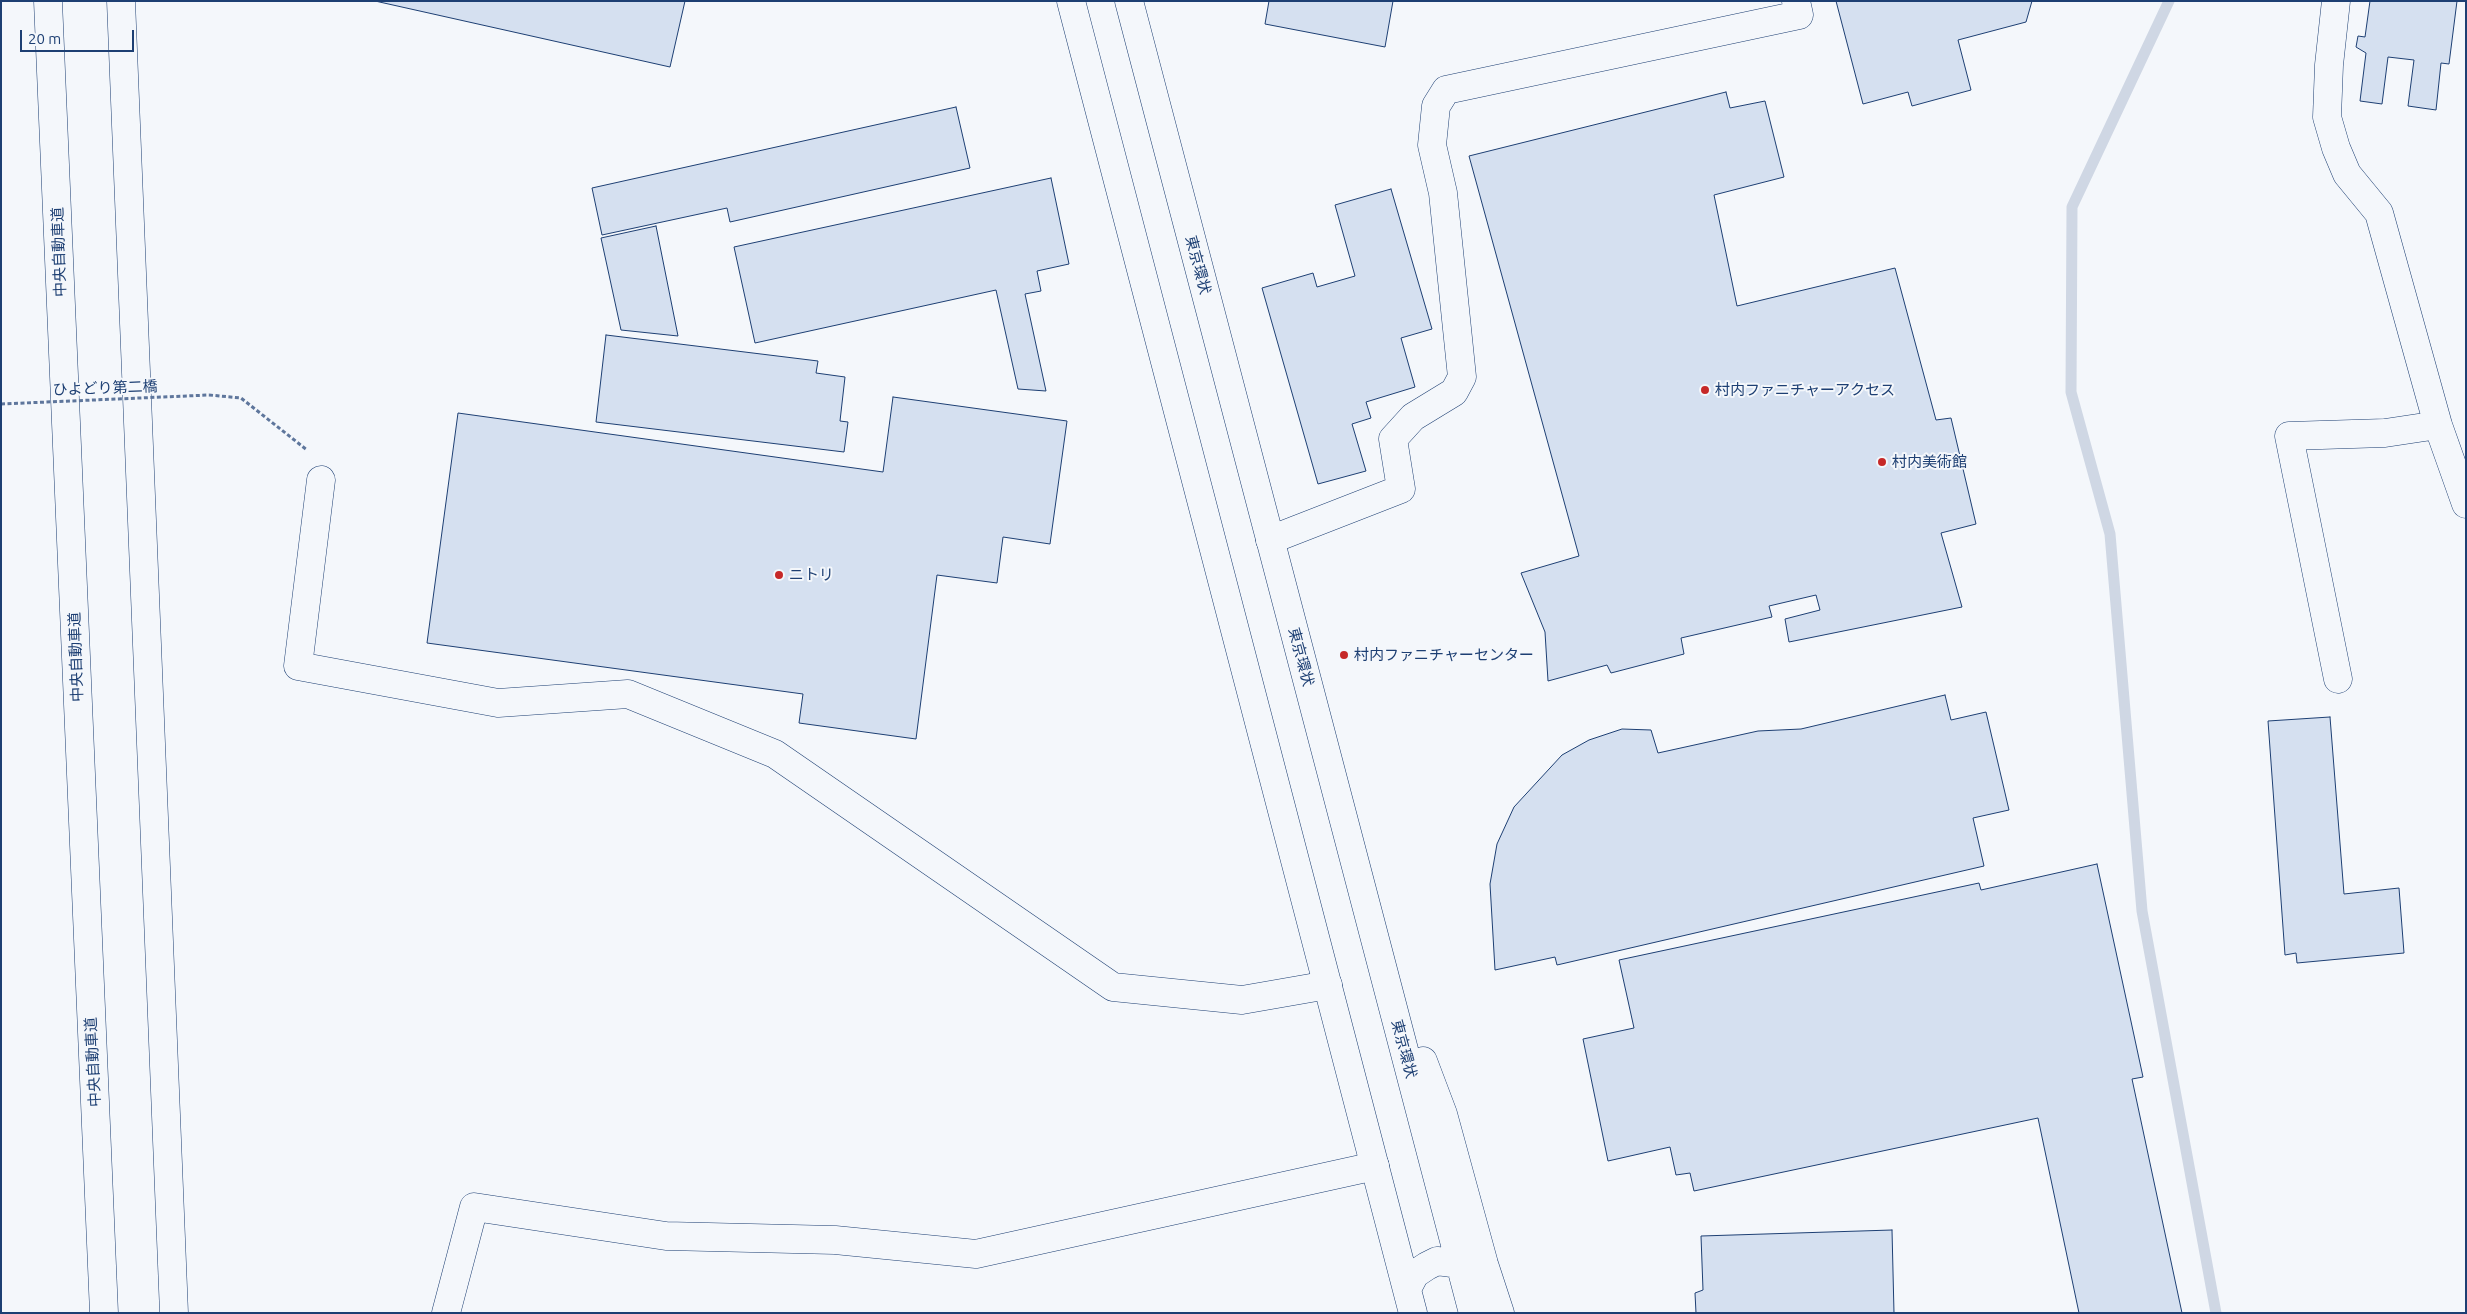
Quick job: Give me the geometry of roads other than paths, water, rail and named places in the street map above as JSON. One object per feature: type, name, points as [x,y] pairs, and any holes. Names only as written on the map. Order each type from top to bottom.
[{"type":"main road","name":"中央自動車道","points":[[48,1],[104,1313]]},
{"type":"main road","points":[[121,1],[174,1313]]},
{"type":"main road","points":[[1070,1],[1410,1301]]},
{"type":"main road","name":"東京環状","points":[[1129,1],[1473,1313]]},
{"type":"main road","points":[[1270,540],[1401,490],[1393,439],[1413,417],[1454,392],[1462,377],[1444,193],[1432,146],[1436,106],[1446,90],[1799,15],[1796,1]]},
{"type":"main road","points":[[2336,1],[2329,65],[2327,117],[2336,148],[2347,174],[2379,213],[2438,425],[2466,504]]},
{"type":"main road","points":[[2338,679],[2289,436],[2385,433],[2438,425]]},
{"type":"main road","points":[[321,480],[298,666],[498,703],[628,694],[775,754],[1113,988],[1242,1000],[1328,984]]},
{"type":"main road","points":[[1367,910],[1443,1114],[1484,1264],[1500,1313]]},
{"type":"main road","points":[[446,1313],[474,1207],[666,1236],[835,1240],[976,1254],[1375,1166]]},
{"type":"main road","points":[[1410,1301],[1415,1274],[1438,1261],[1460,1264]]},
{"type":"waterway","points":[[2169,1],[2072,207],[2071,392],[2110,534],[2142,911],[2216,1313]]},
{"type":"place","name":"村内ファニチャーアクセス","points":[[1705,390]]},
{"type":"place","name":"村内美術館","points":[[1882,462]]},
{"type":"place","name":"ニトリ","points":[[779,575]]},
{"type":"place","name":"村内ファニチャーセンター","points":[[1344,655]]}]
